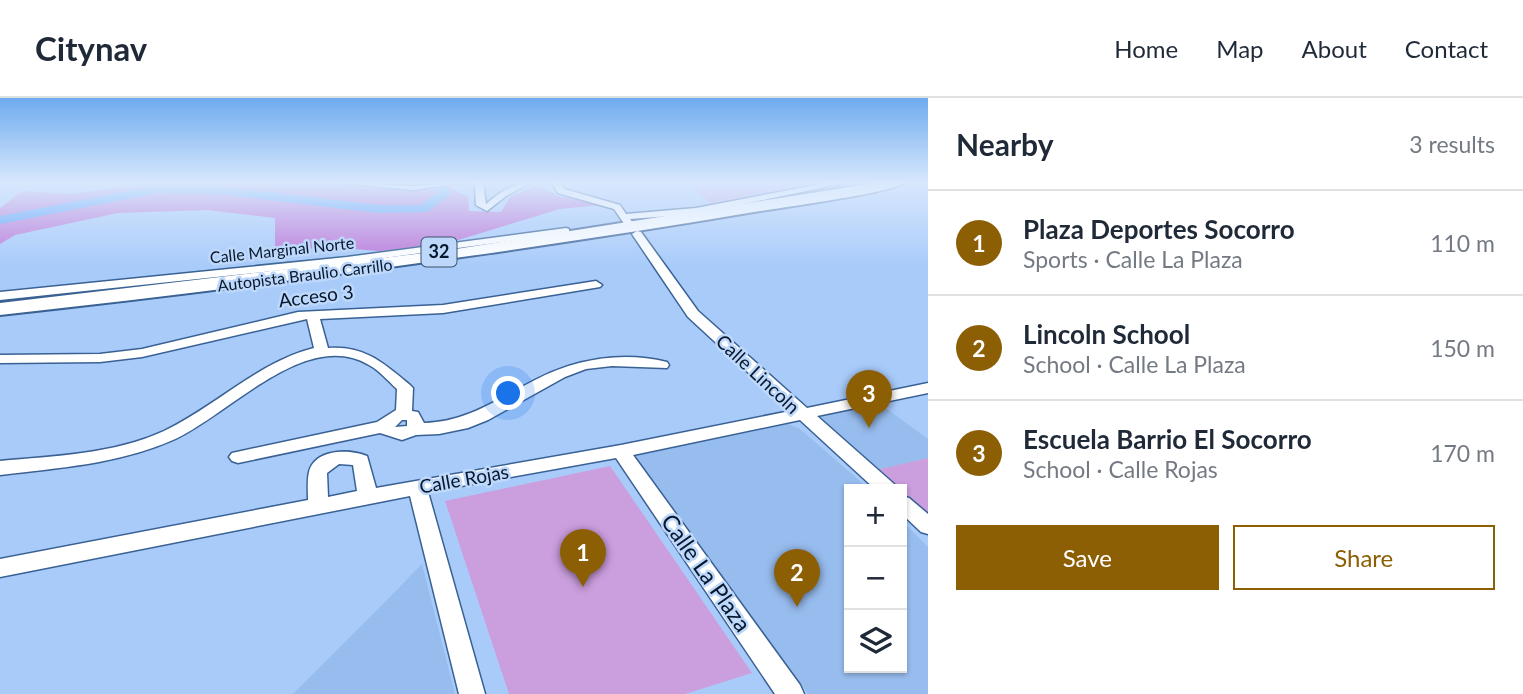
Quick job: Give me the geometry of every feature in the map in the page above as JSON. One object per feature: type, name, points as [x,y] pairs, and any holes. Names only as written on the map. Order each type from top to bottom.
[{"type":"highway","name":"Autopista Braulio Carrillo","points":[[0,303],[400,257],[563,236],[722,211]]},
{"type":"highway","name":"Autopista Braulio Carrillo","points":[[0,309],[367,268],[722,211]]},
{"type":"highway","points":[[563,236],[626,220]]},
{"type":"highway","points":[[563,236],[641,239]]},
{"type":"street","points":[[620,211],[626,220],[697,211]]},
{"type":"street","name":"Calle Marginal Norte","points":[[0,296],[563,236]]},
{"type":"street","name":"Calle Lincoln","points":[[641,239],[693,314],[881,484]]},
{"type":"street","name":"Acceso 3","points":[[0,359],[100,358],[142,353],[312,314],[443,309],[496,302],[538,291],[596,285]]},
{"type":"street","points":[[312,314],[322,351]]},
{"type":"street","points":[[0,468],[122,452],[168,436],[220,409],[257,378],[282,363],[322,351],[358,353],[387,367],[405,388],[404,414]]},
{"type":"street","points":[[384,426],[388,431],[397,434],[414,429],[451,429],[475,420],[564,372],[582,366],[617,362],[662,365]]},
{"type":"street","name":"Calle Rojas","points":[[0,568],[416,487],[621,451],[799,412],[928,388]]},
{"type":"street","points":[[238,457],[384,426],[390,417],[404,414],[415,419],[414,429]]},
{"type":"street","points":[[343,435],[350,457]]},
{"type":"street","points":[[322,439],[328,461]]},
{"type":"street","name":"Calle La Plaza","points":[[621,451],[791,694]]},
{"type":"street","points":[[318,506],[318,472],[328,461],[350,457],[361,461],[368,497]]},
{"type":"street","points":[[416,487],[472,694]]},
{"type":"street","points":[[907,507],[928,526]]},
{"type":"shaded area","points":[[0,211],[183,211],[118,213],[15,235],[0,244]]},
{"type":"shaded area","points":[[214,211],[554,211],[448,243],[380,251],[327,247],[275,252],[275,218]]},
{"type":"shaded area","points":[[880,404],[928,439],[928,458],[876,470],[811,416]]},
{"type":"shaded area","points":[[788,424],[800,429],[863,484],[844,484],[844,673],[907,673],[907,526],[928,547],[928,694],[808,694],[634,455]]},
{"type":"shaded area","points":[[928,458],[928,514],[907,496],[907,484],[893,484],[876,470]]},
{"type":"shaded area","points":[[610,466],[752,673],[685,694],[509,694],[445,501]]},
{"type":"shaded area","points":[[422,564],[455,694],[293,694],[386,601]]},
{"type":"waterway","points":[[0,220],[47,211]]},
{"type":"place","name":"Escuela Barrio El Socorro","points":[[869,428]]},
{"type":"place","name":"Plaza Deportes Socorro","points":[[583,587]]},
{"type":"place","name":"Lincoln School","points":[[797,607]]}]
